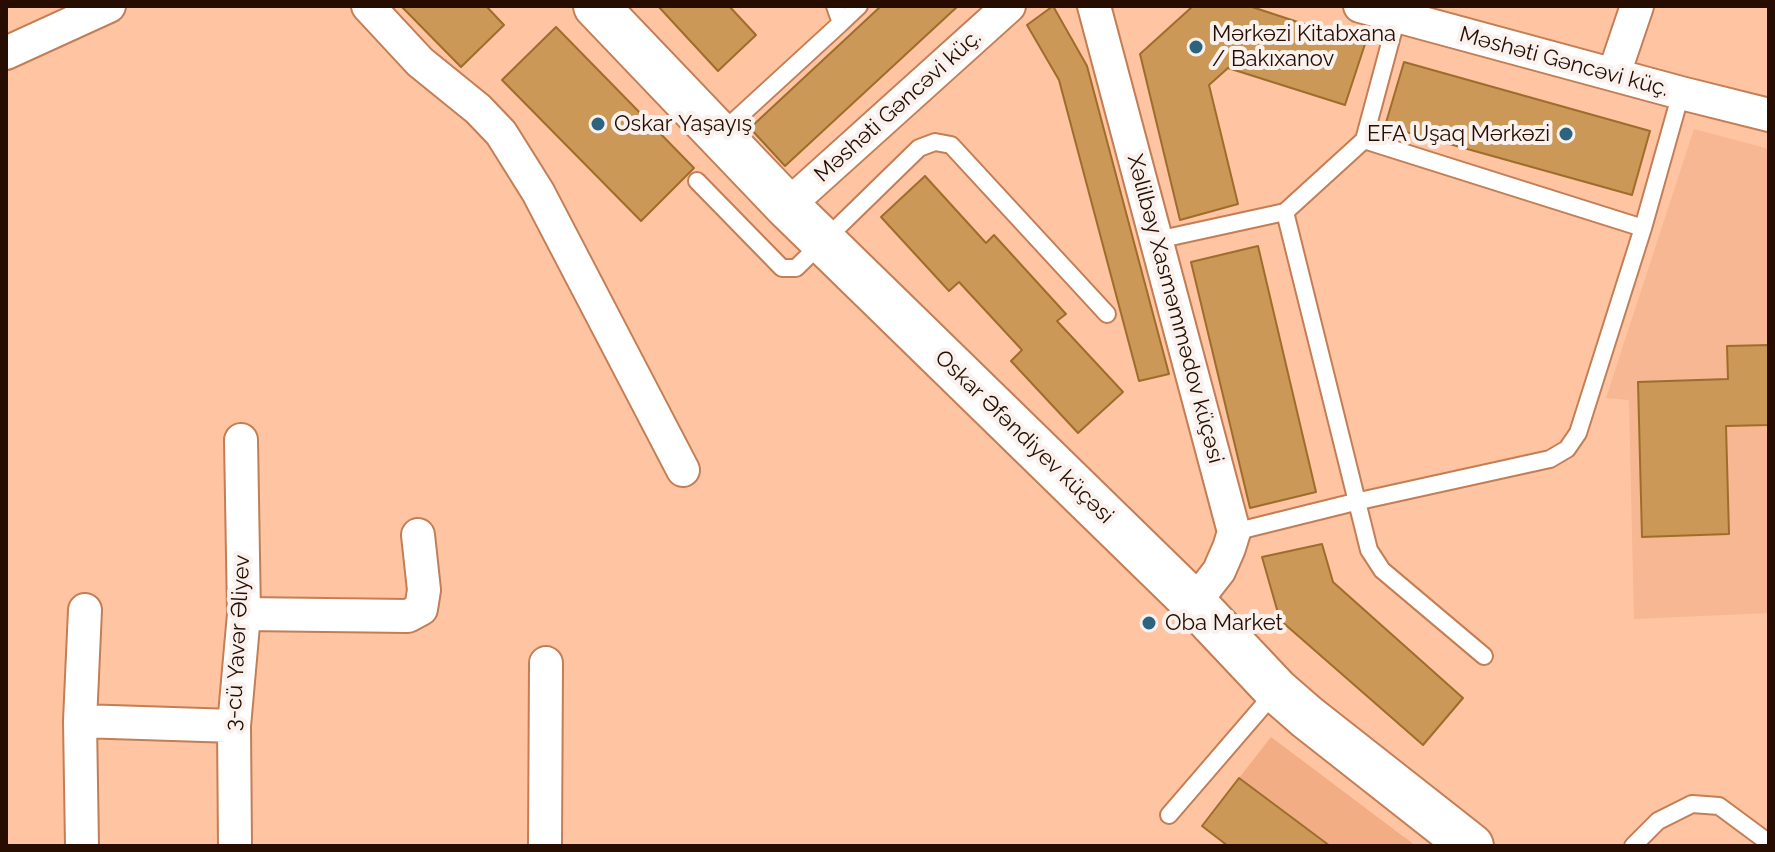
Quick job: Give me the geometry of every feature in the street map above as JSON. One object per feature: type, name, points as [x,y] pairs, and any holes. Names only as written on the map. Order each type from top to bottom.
[{"type":"street","points":[[6,53],[109,6]]},
{"type":"street","points":[[368,6],[420,62],[478,109],[501,133],[538,192],[683,470]]},
{"type":"street","name":"Oskar Əfəndiyev küçəsi","points":[[596,6],[787,206],[1194,603],[1276,690],[1471,846]]},
{"type":"street","name":"Məshəti Gəncəvi küç.","points":[[787,206],[1009,6]]},
{"type":"street","name":"Xəlilbəy Xasməmmədov küçəsi","points":[[1094,6],[1234,532]]},
{"type":"street","name":"Məshəti Gəncəvi küç.","points":[[1360,6],[1769,115]]},
{"type":"street","points":[[1614,74],[1637,6]]},
{"type":"street","name":"3-cü Yavər Əliyev","points":[[235,846],[234,726],[244,614],[241,440]]},
{"type":"street","points":[[1194,603],[1219,571],[1234,532]]},
{"type":"street","points":[[244,614],[408,616],[421,609],[424,590],[418,535]]},
{"type":"street","points":[[82,846],[80,721],[85,610]]},
{"type":"street","points":[[545,846],[546,663]]},
{"type":"street","points":[[80,721],[234,726]]},
{"type":"lane","points":[[835,6],[841,23]]},
{"type":"lane","points":[[719,135],[859,6]]},
{"type":"lane","points":[[1157,240],[1285,212],[1364,140],[1397,17]]},
{"type":"lane","points":[[1234,532],[1550,459],[1567,449],[1578,433],[1643,228],[1681,93]]},
{"type":"lane","points":[[1364,140],[1643,228]]},
{"type":"lane","points":[[697,181],[782,268],[796,268],[919,148],[935,142],[951,145],[1107,314]]},
{"type":"lane","points":[[1285,212],[1369,550],[1382,570],[1484,656]]},
{"type":"lane","points":[[1169,815],[1276,690]]},
{"type":"lane","points":[[1633,846],[1658,821],[1692,804],[1719,806],[1769,843]]},
{"type":"shaded area","points":[[1694,129],[1769,149],[1769,613],[1634,619],[1629,400],[1606,398]]},
{"type":"shaded area","points":[[1271,737],[1416,846],[1330,846],[1239,778]]},
{"type":"building","points":[[401,6],[486,6],[504,25],[461,67]]},
{"type":"building","points":[[658,6],[729,6],[756,35],[718,71]]},
{"type":"building","points":[[881,6],[958,6],[785,166],[750,128]]},
{"type":"building","points":[[1053,6],[1087,66],[1169,374],[1139,381],[1059,80],[1027,25]]},
{"type":"building","points":[[1193,6],[1249,6],[1365,44],[1345,105],[1228,68],[1209,85],[1238,204],[1180,220],[1140,54]]},
{"type":"building","name":"Oskar Yaşayış","points":[[556,27],[694,168],[641,221],[502,80]]},
{"type":"building","points":[[1404,62],[1650,131],[1632,195],[1385,126]]},
{"type":"building","points":[[925,176],[986,243],[994,235],[1066,314],[1057,321],[1123,392],[1078,433],[1011,361],[1022,350],[959,282],[949,291],[881,217]]},
{"type":"building","points":[[1258,246],[1316,492],[1250,508],[1191,262]]},
{"type":"building","points":[[1769,345],[1769,425],[1726,426],[1729,534],[1642,537],[1638,382],[1728,379],[1727,346]]},
{"type":"building","points":[[1322,544],[1333,582],[1463,698],[1423,745],[1280,620],[1262,557]]},
{"type":"building","points":[[1239,778],[1330,846],[1228,846],[1202,826]]},
{"type":"place","name":"Mərkəzi Kitabxana / Bakıxanov","points":[[1196,47]]},
{"type":"place","name":"Oskar Yaşayış","points":[[598,124]]},
{"type":"place","name":"EFA Uşaq Mərkəzi","points":[[1566,134]]},
{"type":"place","name":"Oba Market","points":[[1149,623]]}]
